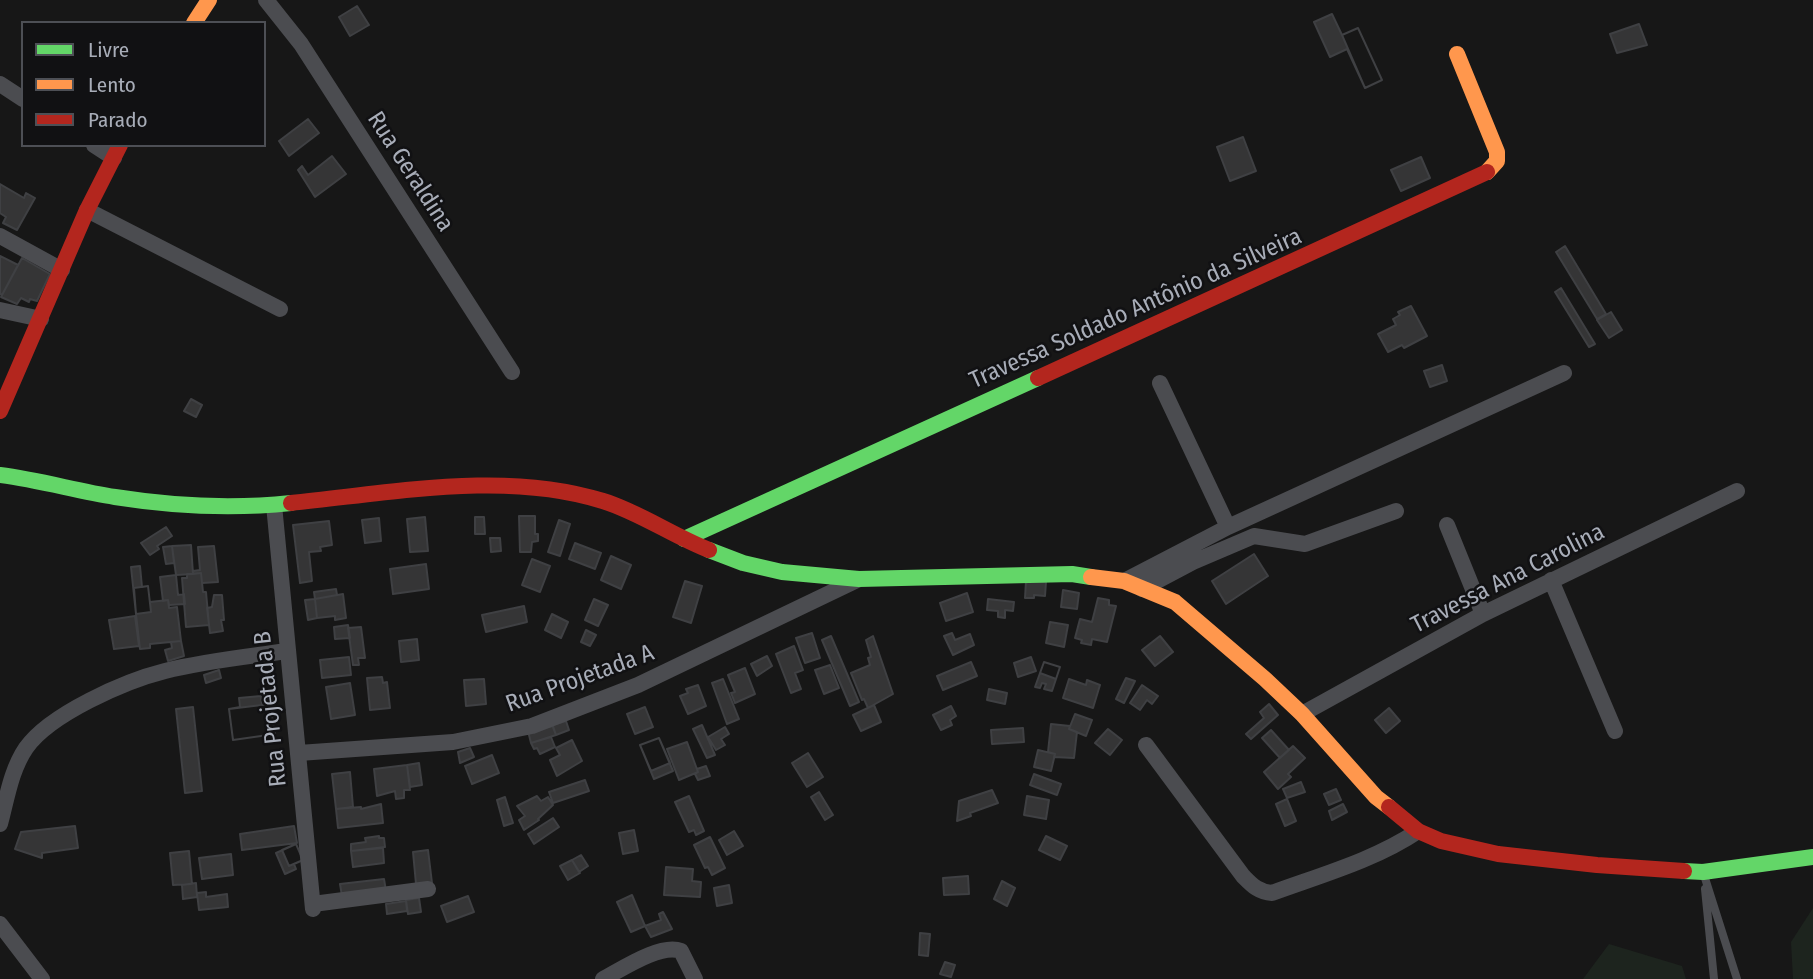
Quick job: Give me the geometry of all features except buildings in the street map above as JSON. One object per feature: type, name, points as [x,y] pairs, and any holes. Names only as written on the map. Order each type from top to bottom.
[{"type":"street","points":[[195,21],[209,0]]},
{"type":"street","name":"Rua Geraldina","points":[[266,0],[301,44],[512,372]]},
{"type":"street","name":"Travessa Soldado Antônio da Silveira","points":[[684,539],[1486,174],[1497,161],[1497,152],[1457,54]]},
{"type":"street","points":[[0,84],[21,98]]},
{"type":"street","points":[[0,411],[87,209],[117,152]]},
{"type":"street","points":[[87,209],[280,309]]},
{"type":"street","points":[[0,236],[62,270]]},
{"type":"street","points":[[0,310],[41,319]]},
{"type":"street","points":[[1124,581],[1228,527],[1564,373]]},
{"type":"street","points":[[1160,383],[1228,527]]},
{"type":"street","points":[[0,475],[40,480],[115,497],[178,504],[274,505],[476,485],[538,486],[604,501],[684,539],[743,563],[782,572],[859,579],[1072,574],[1124,581],[1175,603],[1265,678],[1377,797],[1418,831],[1441,841],[1498,855],[1703,872],[1813,857]]},
{"type":"street","name":"Travessa Ana Carolina","points":[[1301,714],[1483,614],[1737,491]]},
{"type":"street","name":"Rua Projetada B","points":[[274,505],[313,906],[428,889]]},
{"type":"street","points":[[1142,589],[1193,562],[1254,537],[1305,544],[1396,511]]},
{"type":"street","points":[[1447,524],[1483,614]]},
{"type":"street","name":"Rua Projetada A","points":[[299,753],[453,741],[532,726],[638,685],[859,579]]},
{"type":"street","points":[[1550,580],[1615,731]]},
{"type":"street","points":[[0,824],[14,772],[27,747],[50,725],[83,703],[162,672],[287,651]]},
{"type":"street","points":[[1146,745],[1243,876],[1256,889],[1264,892],[1272,892],[1366,858],[1418,831]]},
{"type":"street","points":[[0,924],[42,979]]},
{"type":"street","points":[[603,979],[656,952],[674,948],[681,951],[694,977]]},
{"type":"lane","points":[[1703,872],[1714,979]]},
{"type":"lane","points":[[1703,872],[1737,979]]},
{"type":"shaded area","points":[[1813,908],[1813,979],[1793,979],[1791,942]]},
{"type":"shaded area","points":[[1609,944],[1682,966],[1686,979],[1583,979]]},
{"type":"traffic: fast","points":[[684,539],[1038,378]]},
{"type":"traffic: fast","points":[[0,475],[101,495],[159,503],[203,506],[291,503]]},
{"type":"traffic: fast","points":[[709,550],[743,563],[782,572],[859,579],[1072,574],[1091,577]]},
{"type":"traffic: fast","points":[[1684,871],[1703,872],[1813,857]]},
{"type":"traffic: slow","points":[[195,21],[209,0]]},
{"type":"traffic: slow","points":[[1457,54],[1497,152],[1497,161],[1487,172]]},
{"type":"traffic: slow","points":[[1091,577],[1124,581],[1175,602],[1302,714],[1376,797],[1389,807]]},
{"type":"traffic: jam","points":[[0,411],[87,210],[119,147]]},
{"type":"traffic: jam","points":[[1038,378],[1487,172]]},
{"type":"traffic: jam","points":[[291,503],[448,487],[527,487],[566,492],[603,501],[630,511],[709,550]]},
{"type":"traffic: jam","points":[[1389,807],[1418,831],[1441,841],[1498,854],[1684,871]]}]
